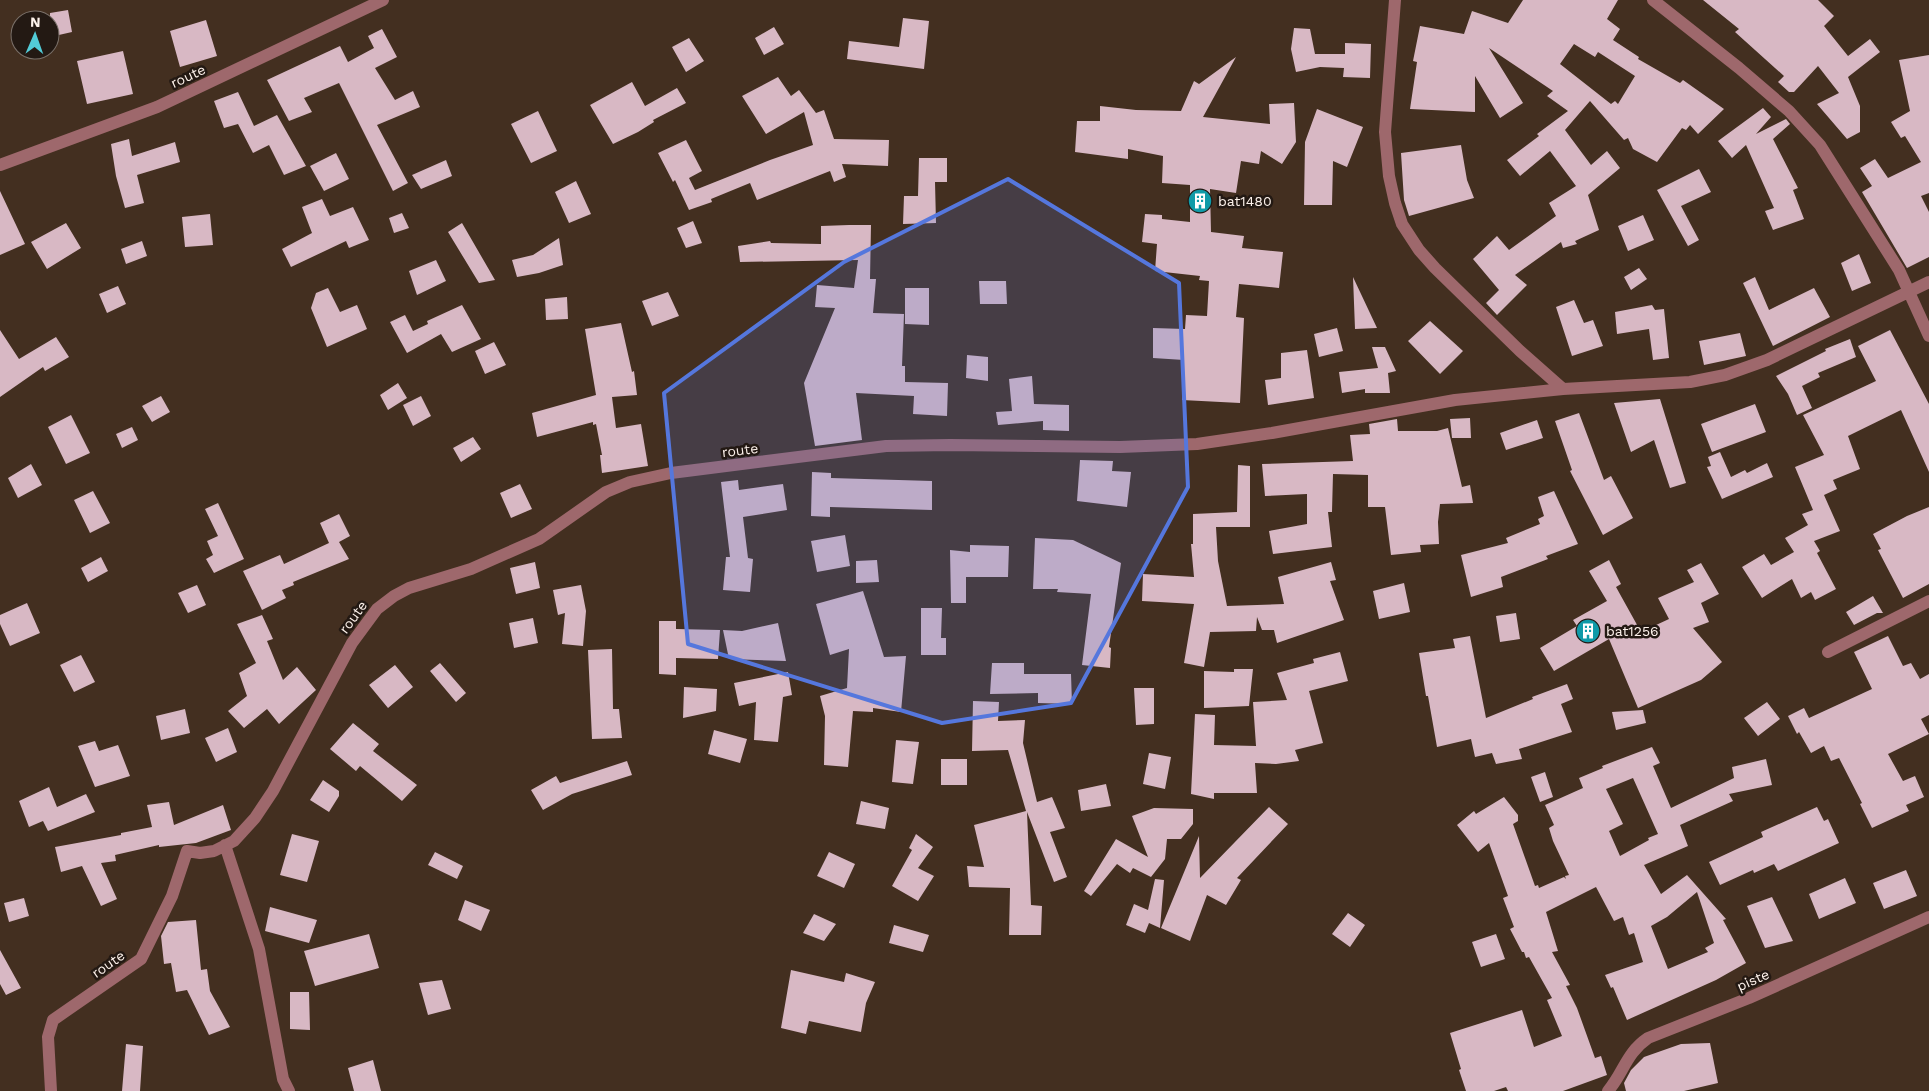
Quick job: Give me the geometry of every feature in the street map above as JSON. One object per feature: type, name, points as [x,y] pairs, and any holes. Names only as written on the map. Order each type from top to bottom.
[{"type":"street","name":"route","points":[[0,166],[158,107],[383,0]]},
{"type":"street","points":[[1395,0],[1384,132],[1389,176],[1402,224],[1419,250],[1435,268],[1520,351],[1563,389]]},
{"type":"street","points":[[1653,0],[1739,68],[1788,111],[1820,145],[1899,270],[1929,336]]},
{"type":"street","name":"route","points":[[51,1091],[48,1037],[52,1020],[140,960],[172,896],[187,851],[200,853],[214,851],[234,841],[255,818],[273,791],[352,643],[377,608],[409,588],[471,569],[539,539],[606,492],[630,482],[671,473],[886,446],[1120,447],[1197,444],[1272,433],[1455,400],[1563,389],[1690,382],[1725,375],[1767,360],[1929,282]]},
{"type":"street","points":[[1828,652],[1929,601]]},
{"type":"street","points":[[225,845],[259,949],[283,1079],[289,1091]]},
{"type":"street","name":"piste","points":[[1608,1091],[1630,1054],[1648,1038],[1749,998],[1929,917]]},
{"type":"highlighted area","points":[[1008,179],[1179,283],[1188,487],[1071,703],[942,723],[688,644],[664,393],[844,262]]},
{"type":"building","points":[[1523,0],[1618,0],[1607,19],[1620,29],[1613,40],[1639,57],[1638,59],[1680,83],[1683,80],[1724,109],[1698,134],[1690,125],[1686,130],[1682,128],[1657,162],[1633,149],[1628,138],[1624,140],[1590,101],[1565,130],[1591,165],[1607,151],[1620,168],[1588,195],[1599,230],[1575,241],[1577,244],[1563,248],[1561,242],[1515,275],[1527,285],[1497,315],[1486,303],[1499,290],[1473,259],[1497,236],[1509,250],[1556,216],[1549,203],[1576,186],[1550,151],[1520,176],[1507,160],[1568,111],[1547,96],[1553,91],[1489,48],[1523,103],[1500,118],[1475,76],[1475,112],[1410,109],[1417,62],[1413,61],[1420,26],[1464,34],[1472,11],[1508,23]],"holes":[[[1574,44],[1595,57],[1598,52],[1635,76],[1618,104],[1615,101],[1611,104],[1560,64]]]},
{"type":"building","points":[[1703,0],[1818,0],[1834,16],[1824,26],[1848,56],[1870,39],[1880,52],[1848,77],[1860,106],[1860,132],[1847,139],[1817,104],[1839,93],[1818,66],[1794,92],[1789,92],[1778,82],[1784,76],[1735,32],[1739,29]]},
{"type":"building","points":[[68,10],[72,32],[60,35],[60,11]]},
{"type":"building","points":[[903,18],[929,21],[924,69],[847,59],[849,41],[899,47]]},
{"type":"building","points":[[206,20],[217,56],[180,67],[170,31]]},
{"type":"building","points":[[774,27],[784,44],[764,55],[755,38]]},
{"type":"building","points":[[1294,28],[1310,29],[1315,54],[1345,54],[1345,43],[1371,44],[1370,78],[1343,77],[1344,68],[1320,67],[1296,72],[1291,49]]},
{"type":"building","points":[[382,29],[397,57],[375,68],[395,100],[413,91],[420,107],[377,125],[408,183],[393,191],[339,83],[304,98],[312,112],[289,121],[267,80],[340,46],[348,62],[374,48],[368,36]]},
{"type":"building","points":[[689,38],[704,61],[686,72],[672,47]]},
{"type":"building","points":[[123,51],[133,94],[87,104],[77,61]]},
{"type":"building","points":[[1929,55],[1929,193],[1921,196],[1929,212],[1929,257],[1907,268],[1862,192],[1872,186],[1860,168],[1875,159],[1888,178],[1921,162],[1905,136],[1901,138],[1891,122],[1910,111],[1899,60]]},
{"type":"building","points":[[1236,57],[1203,117],[1270,124],[1269,104],[1294,103],[1296,142],[1282,164],[1261,151],[1259,164],[1241,161],[1236,193],[1210,189],[1211,232],[1244,236],[1242,248],[1283,252],[1279,288],[1239,284],[1236,317],[1244,318],[1240,403],[1182,400],[1184,360],[1153,358],[1153,328],[1185,329],[1186,315],[1207,316],[1209,281],[1199,280],[1200,276],[1155,271],[1157,244],[1142,242],[1145,214],[1162,215],[1162,219],[1190,222],[1190,185],[1162,183],[1163,156],[1128,149],[1128,159],[1075,152],[1077,121],[1100,121],[1100,106],[1136,110],[1181,111],[1194,81],[1199,84]]},
{"type":"building","points":[[778,77],[791,96],[799,90],[816,113],[824,110],[834,139],[889,140],[888,166],[842,164],[846,177],[834,182],[830,171],[757,200],[750,183],[711,199],[712,202],[689,210],[675,180],[673,182],[658,153],[686,140],[702,171],[689,178],[695,190],[813,145],[804,112],[766,134],[742,96]]},
{"type":"building","points":[[632,82],[645,106],[677,88],[686,103],[653,120],[654,122],[638,132],[613,144],[590,105]]},
{"type":"building","points":[[238,92],[254,126],[277,115],[306,166],[284,175],[269,145],[253,153],[238,124],[224,128],[214,101]]},
{"type":"building","points":[[1763,108],[1771,117],[1756,134],[1786,119],[1790,124],[1773,139],[1798,188],[1793,190],[1804,219],[1773,230],[1765,211],[1774,208],[1746,145],[1732,158],[1718,141]]},
{"type":"building","points":[[1317,109],[1363,127],[1347,167],[1333,161],[1332,205],[1304,205],[1305,142]]},
{"type":"building","points":[[538,111],[557,151],[531,163],[511,124]]},
{"type":"building","points":[[129,139],[132,156],[175,142],[180,162],[137,175],[144,203],[125,208],[116,176],[111,144]]},
{"type":"building","points":[[1461,145],[1467,180],[1474,198],[1409,216],[1404,200],[1401,153]]},
{"type":"building","points":[[336,153],[349,179],[324,191],[310,166]]},
{"type":"building","points":[[919,158],[947,158],[947,182],[935,182],[936,223],[903,224],[904,196],[918,196]]},
{"type":"building","points":[[446,160],[452,176],[421,189],[412,175]]},
{"type":"building","points":[[1699,169],[1711,192],[1681,206],[1699,240],[1688,246],[1657,190]]},
{"type":"building","points":[[576,181],[591,214],[569,223],[555,192]]},
{"type":"building","points":[[0,191],[25,244],[0,255]]},
{"type":"building","points":[[322,199],[330,216],[353,207],[369,240],[349,248],[346,241],[291,267],[282,249],[312,233],[302,207]]},
{"type":"building","points":[[402,213],[409,228],[394,233],[389,218]]},
{"type":"building","points":[[210,214],[213,245],[185,247],[182,217]]},
{"type":"building","points":[[1643,215],[1654,240],[1628,251],[1618,226]]},
{"type":"building","points":[[693,221],[702,243],[686,248],[677,228]]},
{"type":"building","points":[[66,223],[81,248],[47,269],[31,242]]},
{"type":"building","points":[[462,223],[495,280],[479,283],[448,232]]},
{"type":"building","points":[[871,225],[870,279],[876,279],[873,313],[904,314],[902,366],[905,366],[905,382],[948,383],[947,416],[913,414],[914,396],[856,393],[862,440],[815,446],[804,383],[835,308],[815,307],[817,285],[854,288],[858,260],[740,262],[738,246],[770,241],[771,243],[821,244],[821,226]]},
{"type":"building","points":[[559,238],[563,265],[539,273],[517,277],[512,260],[533,255]]},
{"type":"building","points":[[142,241],[147,256],[126,264],[121,249]]},
{"type":"building","points":[[1859,254],[1871,283],[1852,291],[1841,263]]},
{"type":"building","points":[[436,260],[446,281],[417,295],[409,271]]},
{"type":"building","points":[[1639,268],[1647,279],[1631,290],[1624,277]]},
{"type":"building","points":[[1353,277],[1377,328],[1355,329]]},
{"type":"building","points":[[1755,277],[1769,310],[1814,288],[1830,317],[1773,346],[1743,283]]},
{"type":"building","points":[[979,281],[1006,281],[1007,304],[980,304]]},
{"type":"building","points":[[118,286],[126,304],[107,313],[99,294]]},
{"type":"building","points":[[328,288],[340,312],[357,305],[367,329],[327,347],[311,308],[316,293]]},
{"type":"building","points":[[905,288],[929,288],[929,325],[905,324]]},
{"type":"building","points":[[668,292],[679,316],[652,326],[642,301]]},
{"type":"building","points":[[567,297],[568,319],[546,320],[545,299]]},
{"type":"building","points":[[1574,300],[1584,323],[1593,320],[1603,346],[1572,356],[1556,307]]},
{"type":"building","points":[[462,305],[481,339],[452,352],[441,334],[407,353],[390,322],[405,315],[413,331],[428,324],[427,321]]},
{"type":"building","points":[[1652,305],[1655,310],[1664,309],[1669,358],[1653,360],[1649,329],[1617,334],[1615,312]]},
{"type":"building","points":[[1430,321],[1463,351],[1440,374],[1408,341]]},
{"type":"building","points":[[621,323],[632,372],[634,371],[637,395],[612,397],[616,428],[641,424],[648,466],[602,473],[600,455],[602,455],[596,424],[593,425],[593,422],[537,437],[532,413],[596,395],[585,329]]},
{"type":"building","points":[[1337,328],[1343,351],[1319,357],[1314,334]]},
{"type":"building","points":[[0,330],[19,359],[56,337],[69,357],[45,371],[43,367],[0,397]]},
{"type":"building","points":[[1890,330],[1929,404],[1929,472],[1901,410],[1848,436],[1860,469],[1833,480],[1837,489],[1824,495],[1840,531],[1814,541],[1820,551],[1817,553],[1836,589],[1815,600],[1811,592],[1801,598],[1792,579],[1762,598],[1742,567],[1764,554],[1771,565],[1794,552],[1785,538],[1808,525],[1802,514],[1813,510],[1795,467],[1824,455],[1803,415],[1876,381],[1858,346]]},
{"type":"building","points":[[1740,333],[1746,356],[1704,365],[1699,341]]},
{"type":"building","points":[[1850,339],[1856,357],[1818,373],[1820,377],[1802,386],[1812,408],[1797,415],[1788,394],[1776,376],[1826,351],[1825,349]]},
{"type":"building","points":[[494,342],[506,365],[485,374],[475,351]]},
{"type":"building","points":[[1372,347],[1385,347],[1396,371],[1388,373],[1390,393],[1365,393],[1365,389],[1342,393],[1339,372],[1378,368]]},
{"type":"building","points":[[1307,350],[1314,398],[1268,405],[1265,380],[1281,378],[1281,353]]},
{"type":"building","points":[[967,355],[988,357],[988,381],[966,378]]},
{"type":"building","points":[[1032,376],[1034,404],[1069,405],[1069,431],[1043,430],[1043,421],[998,425],[996,412],[1012,411],[1009,379]]},
{"type":"building","points":[[398,383],[407,398],[388,410],[380,395]]},
{"type":"building","points":[[161,396],[170,412],[152,422],[142,406]]},
{"type":"building","points":[[421,396],[431,416],[413,426],[403,405]]},
{"type":"building","points":[[1660,399],[1686,483],[1670,488],[1654,440],[1631,452],[1614,403]]},
{"type":"building","points":[[1755,404],[1766,432],[1712,452],[1701,424]]},
{"type":"building","points":[[1579,413],[1604,480],[1611,476],[1633,518],[1603,535],[1570,471],[1572,470],[1555,421]]},
{"type":"building","points":[[71,415],[90,453],[66,464],[48,427]]},
{"type":"building","points":[[1470,418],[1471,438],[1452,438],[1450,419]]},
{"type":"building","points":[[1397,419],[1398,431],[1437,431],[1448,428],[1462,487],[1470,485],[1473,503],[1440,504],[1438,522],[1439,544],[1420,545],[1421,552],[1391,555],[1385,507],[1368,507],[1368,475],[1333,474],[1332,512],[1328,512],[1332,547],[1273,554],[1269,531],[1307,524],[1307,494],[1265,496],[1262,464],[1353,461],[1350,435],[1370,434],[1369,424]]},
{"type":"building","points":[[1537,420],[1543,438],[1506,450],[1500,433]]},
{"type":"building","points":[[132,427],[138,440],[122,448],[116,434]]},
{"type":"building","points":[[473,437],[481,449],[461,462],[453,448]]},
{"type":"building","points":[[1720,452],[1731,477],[1745,470],[1747,473],[1767,463],[1773,477],[1722,499],[1707,467],[1711,466],[1708,457]]},
{"type":"building","points":[[1080,460],[1113,461],[1112,471],[1131,472],[1127,507],[1077,501]]},
{"type":"building","points":[[31,464],[42,485],[18,498],[8,478]]},
{"type":"building","points":[[1238,465],[1250,466],[1250,527],[1216,527],[1218,561],[1227,606],[1284,604],[1278,577],[1331,562],[1336,580],[1330,581],[1344,620],[1277,643],[1274,630],[1262,630],[1257,617],[1256,631],[1210,632],[1204,667],[1184,663],[1194,604],[1142,601],[1143,574],[1194,577],[1191,544],[1193,544],[1193,514],[1237,512]]},
{"type":"building","points":[[812,472],[831,473],[831,478],[932,481],[932,510],[830,507],[830,517],[811,516]]},
{"type":"building","points":[[738,480],[739,490],[783,484],[787,510],[743,517],[748,558],[753,559],[750,592],[723,590],[726,557],[730,557],[721,482]]},
{"type":"building","points":[[520,484],[532,509],[511,518],[500,493]]},
{"type":"building","points":[[93,491],[110,523],[90,533],[74,500]]},
{"type":"building","points":[[1554,491],[1578,544],[1546,556],[1548,559],[1501,577],[1503,587],[1471,597],[1461,555],[1508,543],[1506,538],[1540,524],[1538,519],[1544,516],[1538,497]]},
{"type":"building","points":[[218,503],[244,559],[214,573],[206,559],[213,555],[207,541],[218,536],[205,509]]},
{"type":"building","points":[[1929,507],[1929,584],[1903,598],[1878,550],[1881,549],[1873,534]]},
{"type":"building","points":[[339,514],[350,536],[339,542],[349,559],[293,582],[294,585],[282,590],[286,598],[262,610],[243,571],[280,555],[284,564],[329,543],[320,523]]},
{"type":"building","points":[[845,535],[850,566],[817,572],[811,541]]},
{"type":"building","points":[[1035,538],[1073,540],[1121,563],[1109,647],[1111,648],[1110,668],[1082,665],[1091,594],[1057,592],[1058,589],[1033,589]]},
{"type":"building","points":[[970,545],[1009,546],[1008,577],[966,577],[966,603],[951,603],[950,550],[970,552]]},
{"type":"building","points":[[101,557],[108,571],[88,582],[81,568]]},
{"type":"building","points":[[877,560],[879,582],[856,583],[856,561]]},
{"type":"building","points":[[1609,560],[1621,584],[1616,587],[1641,632],[1669,619],[1658,598],[1694,582],[1687,570],[1701,563],[1719,594],[1701,603],[1709,622],[1693,628],[1722,662],[1701,680],[1638,708],[1609,639],[1554,671],[1540,648],[1577,626],[1573,620],[1607,601],[1589,571]]},
{"type":"building","points":[[535,562],[540,588],[516,594],[510,568]]},
{"type":"building","points":[[1404,583],[1410,612],[1379,619],[1373,591]]},
{"type":"building","points":[[197,585],[206,605],[188,613],[178,593]]},
{"type":"building","points":[[581,585],[586,611],[583,646],[562,644],[565,613],[558,615],[553,590]]},
{"type":"building","points":[[863,591],[884,657],[906,656],[901,712],[873,708],[873,712],[853,711],[848,767],[824,765],[825,716],[820,696],[847,688],[849,649],[830,655],[816,604]]},
{"type":"building","points":[[1873,596],[1883,613],[1877,613],[1854,625],[1846,612]]},
{"type":"building","points":[[27,603],[40,633],[10,646],[0,624],[0,615]]},
{"type":"building","points":[[921,608],[942,608],[941,638],[946,638],[946,655],[921,655]]},
{"type":"building","points":[[1516,613],[1520,639],[1500,642],[1496,616]]},
{"type":"building","points":[[262,615],[273,639],[267,641],[283,680],[297,667],[316,690],[279,724],[267,709],[244,728],[228,711],[247,696],[239,673],[256,663],[237,624]]},
{"type":"building","points":[[533,618],[538,643],[514,648],[509,623]]},
{"type":"building","points":[[659,621],[676,621],[676,629],[720,630],[718,659],[676,658],[676,675],[659,674]]},
{"type":"building","points":[[778,623],[786,661],[729,659],[723,630],[742,631]]},
{"type":"building","points":[[1470,636],[1486,718],[1533,699],[1532,697],[1567,684],[1573,699],[1561,704],[1572,732],[1519,749],[1522,759],[1496,764],[1492,753],[1475,757],[1471,739],[1437,747],[1419,653],[1455,648],[1453,639]]},
{"type":"building","points":[[1888,636],[1903,666],[1911,663],[1920,679],[1929,674],[1929,715],[1921,719],[1929,734],[1888,754],[1903,781],[1915,776],[1924,797],[1906,805],[1909,811],[1872,828],[1860,804],[1862,803],[1839,758],[1831,761],[1824,746],[1811,753],[1799,732],[1797,734],[1788,716],[1804,708],[1809,718],[1872,689],[1854,652]]},
{"type":"building","points":[[612,649],[613,709],[619,709],[622,738],[592,739],[588,650]]},
{"type":"building","points":[[1340,652],[1348,681],[1309,691],[1323,743],[1295,750],[1299,761],[1276,764],[1255,763],[1257,793],[1214,793],[1214,799],[1191,794],[1195,714],[1215,715],[1214,745],[1256,746],[1253,702],[1287,700],[1277,673],[1314,663],[1313,659]]},
{"type":"building","points":[[81,655],[95,682],[74,692],[60,665]]},
{"type":"building","points":[[440,663],[466,693],[456,702],[430,671]]},
{"type":"building","points":[[992,663],[1024,663],[1024,674],[1071,674],[1072,704],[1038,703],[1038,693],[990,694]]},
{"type":"building","points":[[395,665],[413,687],[388,708],[369,685]]},
{"type":"building","points":[[1234,669],[1253,669],[1249,706],[1204,708],[1204,671],[1234,672]]},
{"type":"building","points":[[788,672],[792,695],[783,697],[778,742],[754,740],[756,702],[739,706],[734,683]]},
{"type":"building","points":[[684,687],[717,689],[716,711],[683,718]]},
{"type":"building","points":[[1134,688],[1154,688],[1154,724],[1136,725]]},
{"type":"building","points":[[973,701],[999,702],[998,721],[1025,720],[1023,743],[1037,802],[1052,797],[1065,828],[1050,832],[1067,877],[1054,882],[1027,812],[1031,905],[1042,906],[1041,935],[1009,935],[1010,888],[969,887],[967,866],[984,867],[974,825],[1026,811],[1008,750],[972,751]]},
{"type":"building","points":[[1767,702],[1780,719],[1758,736],[1744,718]]},
{"type":"building","points":[[185,709],[190,733],[161,740],[156,716]]},
{"type":"building","points":[[1643,710],[1646,723],[1616,730],[1612,712]]},
{"type":"building","points":[[353,723],[379,744],[373,751],[417,785],[402,801],[360,766],[356,771],[330,749]]},
{"type":"building","points":[[228,728],[237,752],[216,762],[205,738]]},
{"type":"building","points":[[714,730],[747,739],[740,763],[708,754]]},
{"type":"building","points":[[896,740],[919,742],[913,784],[892,782]]},
{"type":"building","points":[[95,741],[99,751],[118,745],[130,776],[95,787],[78,746]]},
{"type":"building","points":[[1652,747],[1660,763],[1653,766],[1671,808],[1734,778],[1732,767],[1766,759],[1772,785],[1729,794],[1733,801],[1680,825],[1688,846],[1644,865],[1661,894],[1687,875],[1726,919],[1723,920],[1746,963],[1716,980],[1627,1020],[1613,987],[1611,988],[1605,975],[1643,962],[1634,933],[1629,935],[1623,917],[1614,921],[1596,887],[1546,912],[1558,951],[1552,952],[1570,985],[1566,986],[1577,1008],[1595,1058],[1601,1056],[1607,1075],[1563,1091],[1508,1091],[1506,1087],[1494,1091],[1466,1091],[1450,1033],[1522,1010],[1534,1047],[1562,1036],[1547,1000],[1552,998],[1529,957],[1526,958],[1524,952],[1522,952],[1510,929],[1514,927],[1503,898],[1508,896],[1489,843],[1478,852],[1457,825],[1474,811],[1476,814],[1504,797],[1518,815],[1518,821],[1513,824],[1535,886],[1538,885],[1539,888],[1564,877],[1566,879],[1565,876],[1569,875],[1553,841],[1549,828],[1554,825],[1545,805],[1583,788],[1579,778],[1603,768],[1602,766]],"holes":[[[1633,778],[1658,834],[1648,838],[1649,840],[1620,856],[1609,831],[1623,824],[1606,789]],[[1697,892],[1714,943],[1705,948],[1708,952],[1668,969],[1651,926],[1667,917]]]},
{"type":"building","points":[[1149,753],[1171,757],[1165,789],[1143,784]]},
{"type":"building","points":[[941,759],[967,759],[967,785],[941,785]]},
{"type":"building","points":[[627,761],[632,775],[572,794],[543,810],[531,790],[556,776],[560,783]]},
{"type":"building","points":[[1545,772],[1553,797],[1540,802],[1531,777]]},
{"type":"building","points":[[323,780],[339,791],[339,796],[329,812],[310,800]]},
{"type":"building","points":[[1106,784],[1111,806],[1081,811],[1078,790]]},
{"type":"building","points":[[49,787],[57,807],[86,794],[95,812],[48,831],[43,821],[29,827],[19,801]]},
{"type":"building","points":[[861,801],[889,808],[885,829],[856,824]]},
{"type":"building","points":[[169,802],[174,825],[223,805],[231,830],[196,843],[159,847],[159,845],[115,855],[116,861],[101,863],[117,899],[101,906],[82,866],[61,872],[55,847],[121,835],[121,833],[152,827],[147,805]]},
{"type":"building","points":[[1269,807],[1288,824],[1237,878],[1241,880],[1226,905],[1207,895],[1190,941],[1161,928],[1199,836],[1200,878]]},
{"type":"building","points":[[1817,807],[1824,821],[1828,819],[1839,843],[1778,871],[1774,864],[1754,873],[1753,870],[1720,885],[1709,862],[1763,837],[1761,832]]},
{"type":"building","points":[[1154,808],[1193,809],[1193,824],[1181,839],[1167,839],[1165,859],[1151,877],[1133,868],[1130,873],[1117,864],[1091,896],[1084,891],[1116,839],[1148,857],[1132,816]]},
{"type":"building","points":[[292,834],[319,841],[307,882],[280,875]]},
{"type":"building","points":[[916,834],[933,847],[918,868],[934,876],[918,901],[892,886],[912,850],[909,848]]},
{"type":"building","points":[[435,852],[463,866],[457,879],[428,865]]},
{"type":"building","points":[[829,852],[855,864],[844,888],[817,876]]},
{"type":"building","points":[[1906,870],[1917,896],[1884,909],[1873,883]]},
{"type":"building","points":[[1845,878],[1856,903],[1819,919],[1809,894]]},
{"type":"building","points":[[1155,879],[1164,880],[1160,928],[1149,923],[1145,933],[1126,925],[1134,904],[1148,910]]},
{"type":"building","points":[[1772,897],[1793,941],[1765,948],[1747,906]]},
{"type":"building","points":[[24,898],[29,916],[9,922],[4,903]]},
{"type":"building","points":[[465,900],[490,910],[481,931],[458,920]]},
{"type":"building","points":[[270,907],[317,920],[309,943],[265,931]]},
{"type":"building","points":[[1348,913],[1365,925],[1350,947],[1332,934]]},
{"type":"building","points":[[814,914],[836,924],[824,941],[803,933]]},
{"type":"building","points":[[196,920],[201,970],[207,969],[210,991],[230,1027],[209,1035],[187,990],[176,992],[171,963],[164,964],[161,936],[168,922]]},
{"type":"building","points":[[894,925],[929,935],[923,952],[889,943]]},
{"type":"building","points":[[369,934],[379,968],[315,986],[304,951]]},
{"type":"building","points":[[1496,934],[1505,959],[1481,967],[1472,942]]},
{"type":"building","points":[[0,950],[21,988],[6,995],[0,984]]},
{"type":"building","points":[[791,970],[844,982],[846,973],[875,982],[866,1003],[861,1032],[809,1021],[806,1034],[781,1028]]},
{"type":"building","points":[[442,980],[451,1009],[428,1015],[419,983]]},
{"type":"building","points":[[290,992],[309,992],[310,1030],[290,1029]]},
{"type":"building","points":[[1710,1043],[1718,1083],[1684,1091],[1626,1091],[1624,1083],[1631,1070],[1644,1057],[1681,1044]]},
{"type":"building","points":[[126,1044],[143,1046],[140,1091],[122,1091]]},
{"type":"building","points":[[373,1060],[381,1091],[354,1091],[348,1068]]},
{"type":"place","name":"bat1480","points":[[1200,201]]},
{"type":"place","name":"bat1256","points":[[1588,631]]}]
